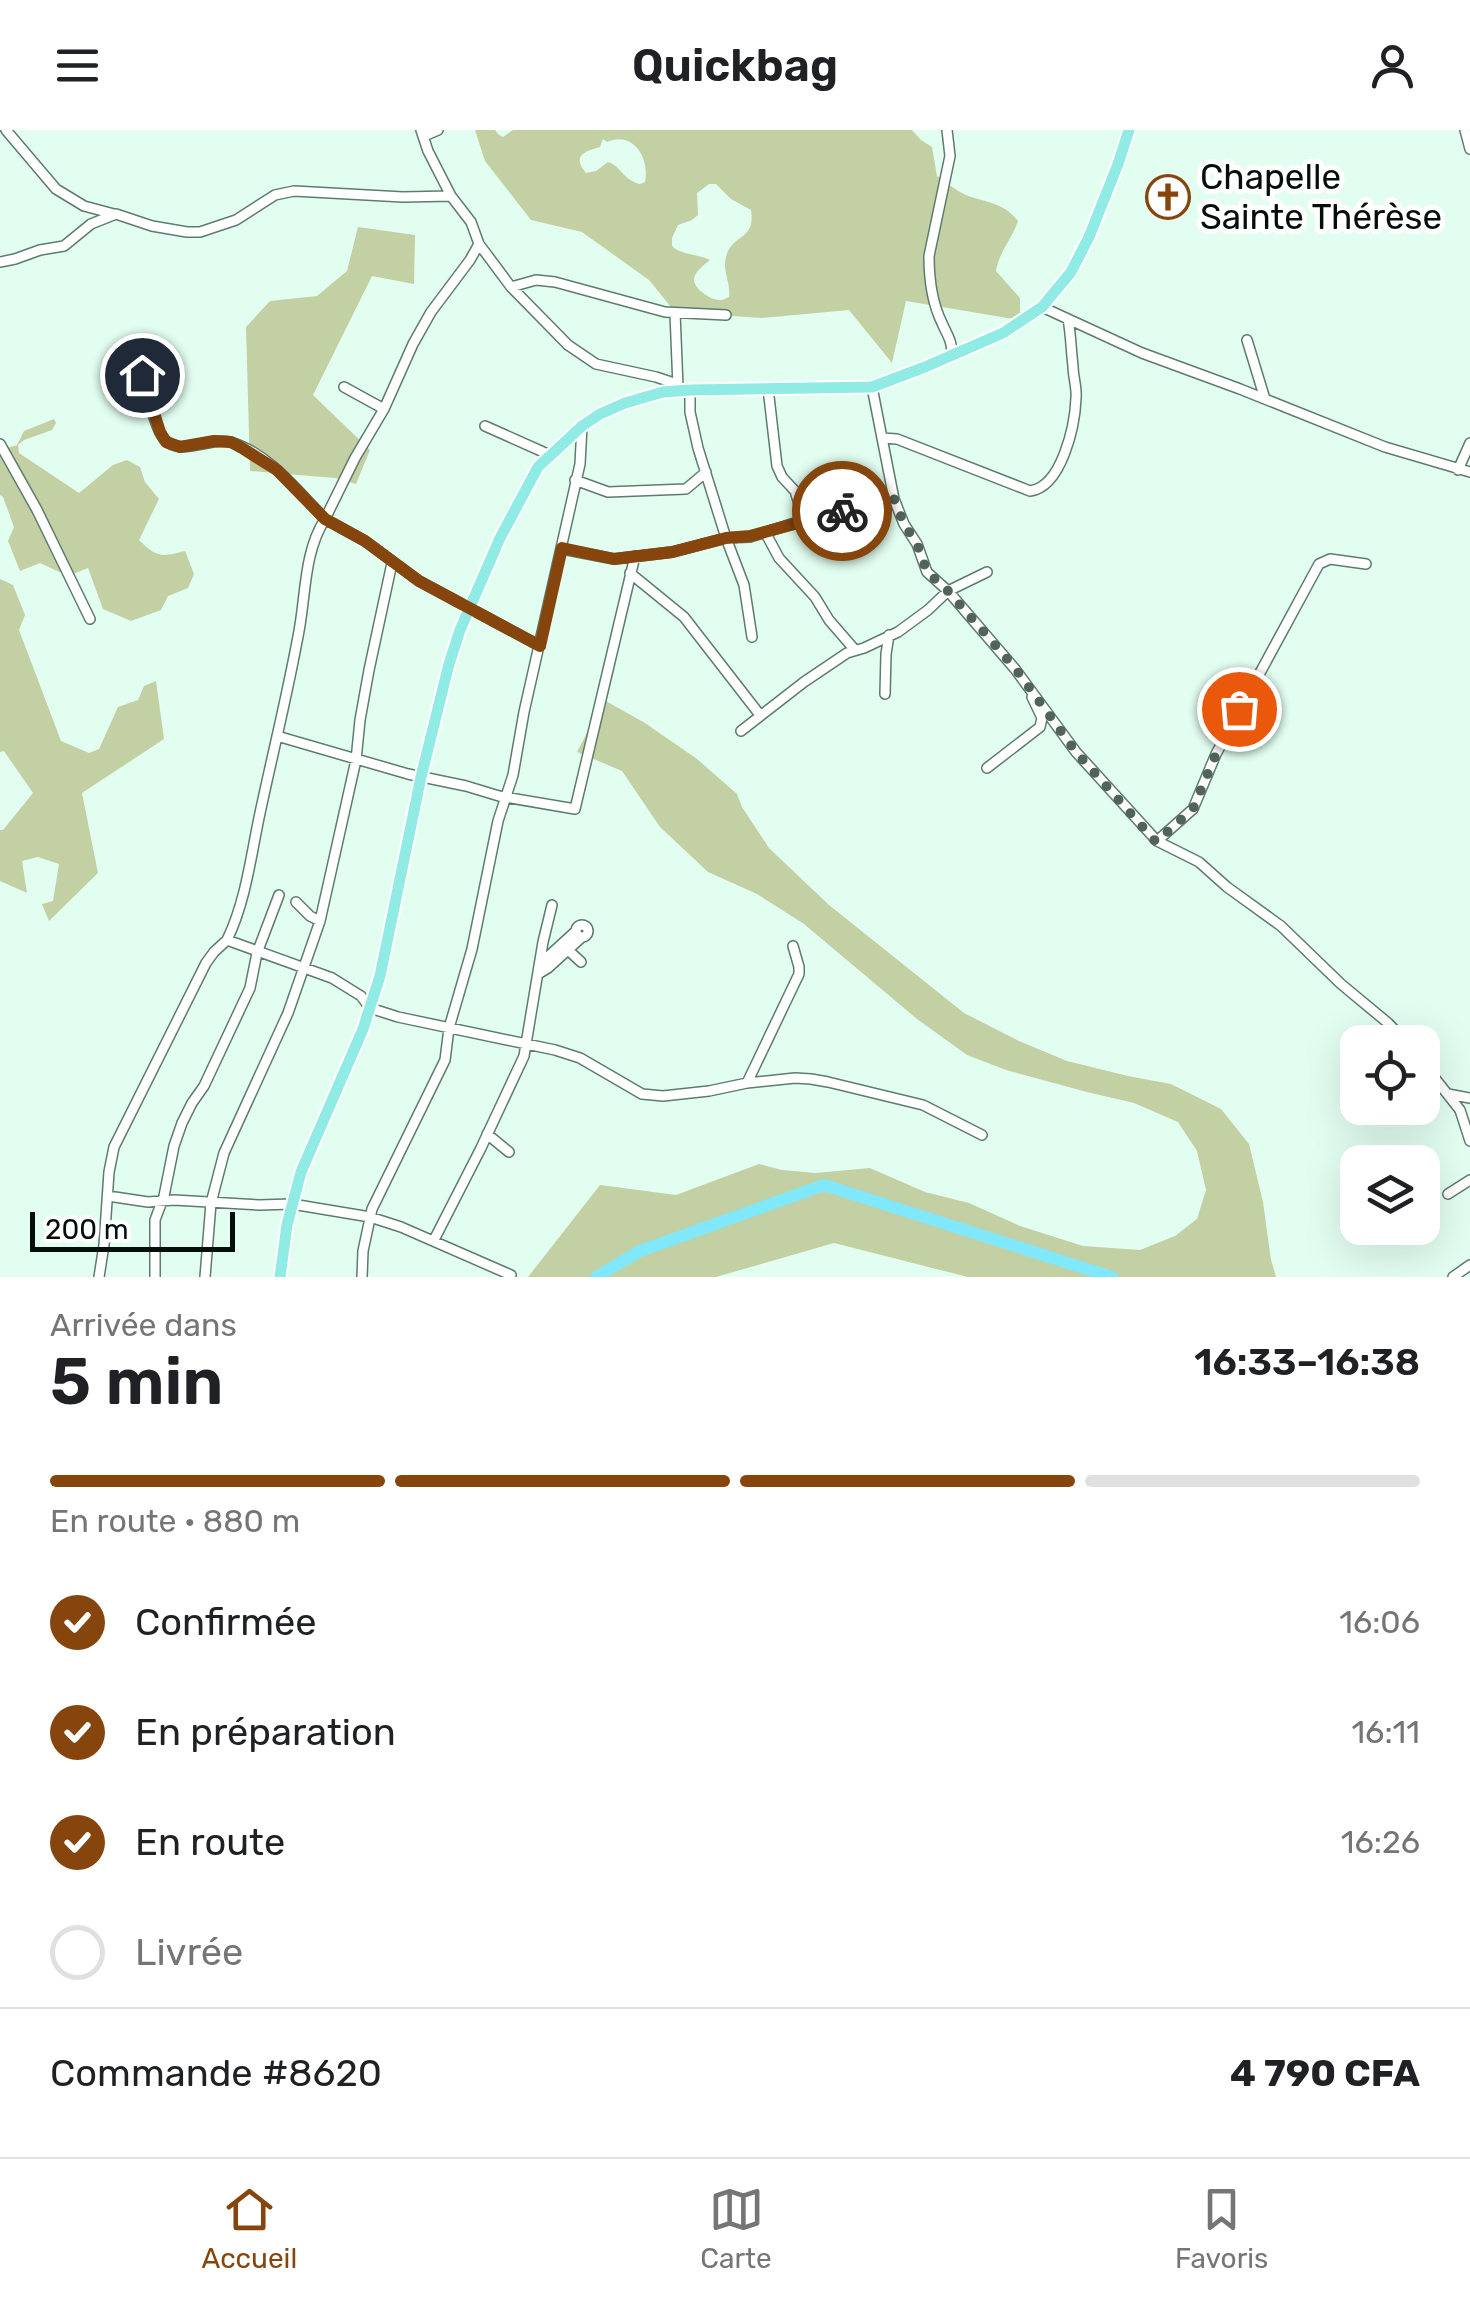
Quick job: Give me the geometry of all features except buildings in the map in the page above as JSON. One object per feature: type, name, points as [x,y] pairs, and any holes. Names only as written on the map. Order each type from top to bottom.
[{"type":"main road","points":[[280,1277],[292,1204],[308,1152],[344,1076],[380,976],[449,664],[470,607],[538,467],[600,414],[663,392],[872,387],[1003,333],[1042,307],[1071,272],[1089,237],[1128,130]]},
{"type":"street","points":[[6,130],[56,189],[84,206],[187,232],[200,232],[236,220],[275,195],[294,191],[451,196]]},
{"type":"street","points":[[438,130],[422,133],[428,152],[451,196],[471,222],[479,244],[511,288],[584,357],[596,364],[656,377],[684,389]]},
{"type":"street","points":[[947,130],[950,156],[928,268],[932,294],[952,343],[952,354]]},
{"type":"street","points":[[1465,130],[1470,149]]},
{"type":"street","points":[[0,262],[64,246],[91,224],[116,214]]},
{"type":"street","points":[[99,1277],[108,1172],[114,1147],[206,964],[228,940],[253,858],[314,539],[384,409],[422,328],[479,244]]},
{"type":"street","points":[[511,288],[536,280],[554,282],[674,313],[726,315]]},
{"type":"street","points":[[1042,307],[1142,352],[1385,447],[1470,472]]},
{"type":"street","points":[[674,313],[684,389],[726,538],[744,585],[752,637]]},
{"type":"street","points":[[882,438],[897,439],[1030,491],[1041,488],[1065,453],[1076,398],[1068,319]]},
{"type":"street","points":[[1247,340],[1265,399]]},
{"type":"street","points":[[128,346],[166,442],[180,447],[231,442],[277,470],[325,519],[365,541],[419,581],[540,646]]},
{"type":"street","points":[[344,387],[384,409]]},
{"type":"street","points":[[872,387],[894,499],[927,572],[948,591],[1024,681],[1076,752],[1156,842],[1204,865],[1226,887],[1281,926],[1391,1025]]},
{"type":"street","points":[[768,388],[777,466],[795,491],[804,520]]},
{"type":"street","points":[[485,426],[550,455]]},
{"type":"street","points":[[362,1277],[372,1208],[445,1060],[449,1028],[472,950],[562,548],[580,464],[582,426]]},
{"type":"street","points":[[1458,470],[1470,443]]},
{"type":"street","points":[[0,444],[90,618]]},
{"type":"street","points":[[576,480],[608,492],[686,490],[706,472]]},
{"type":"street","points":[[562,548],[614,559],[672,552],[894,499]]},
{"type":"street","points":[[764,532],[779,558],[856,650]]},
{"type":"street","points":[[277,736],[421,778],[574,809],[635,556]]},
{"type":"street","points":[[1156,842],[1193,809],[1239,709],[1319,564],[1330,559],[1366,564]]},
{"type":"street","points":[[205,1277],[211,1203],[232,1133],[288,1013],[320,921],[356,760],[369,670],[392,563]]},
{"type":"street","points":[[741,731],[837,659],[911,624],[948,591],[987,572]]},
{"type":"street","points":[[630,573],[684,617],[760,715]]},
{"type":"street","points":[[885,694],[888,635]]},
{"type":"street","points":[[986,768],[1037,732],[1042,723],[1024,681]]},
{"type":"street","points":[[155,1277],[155,1220],[182,1124],[250,988],[257,953],[279,895]]},
{"type":"street","points":[[296,902],[320,921]]},
{"type":"street","points":[[434,1240],[524,1056],[552,905]]},
{"type":"street","points":[[579,934],[548,968],[539,968],[579,934]]},
{"type":"street","points":[[228,940],[332,978],[361,996],[370,1008],[580,1058],[642,1094],[663,1096],[795,1078],[922,1105],[982,1135]]},
{"type":"street","points":[[747,1082],[799,974],[792,946]]},
{"type":"street","points":[[568,950],[581,962]]},
{"type":"street","points":[[1440,1086],[1460,1110],[1470,1141]]},
{"type":"street","points":[[1446,1094],[1470,1098]]},
{"type":"street","points":[[488,1134],[509,1152]]},
{"type":"street","points":[[1448,1194],[1470,1180]]},
{"type":"street","points":[[108,1196],[161,1202],[292,1204],[370,1217],[434,1240],[511,1275]]},
{"type":"street","points":[[1453,1277],[1470,1265]]},
{"type":"green space","points":[[475,130],[495,130],[503,137],[513,130],[912,130],[932,147],[937,176],[966,195],[1000,207],[1018,221],[996,271],[1020,298],[1020,312],[1026,321],[906,301],[892,363],[849,310],[761,318],[675,312],[649,280],[582,232],[531,220],[485,161]],"holes":[[[603,139],[625,140],[638,148],[645,164],[645,182],[634,182],[608,162],[586,173],[580,159],[584,153],[600,147]],[[716,184],[731,199],[751,210],[750,227],[726,257],[729,297],[722,300],[700,291],[694,280],[710,260],[672,246],[678,225],[698,215],[697,193]]]},
{"type":"green space","points":[[358,227],[415,235],[414,284],[372,276],[313,395],[370,450],[356,484],[335,478],[250,471],[246,327],[270,301],[317,296],[347,271]]},
{"type":"green space","points":[[54,419],[52,430],[24,440],[18,445],[19,453],[79,493],[113,465],[127,460],[140,467],[145,482],[159,499],[139,540],[160,554],[185,551],[194,574],[188,588],[168,596],[161,610],[131,621],[103,609],[88,568],[68,576],[40,563],[20,571],[8,541],[14,527],[0,495],[0,445],[17,445],[24,431]]},
{"type":"green space","points":[[0,579],[13,585],[25,615],[19,630],[61,741],[89,753],[99,749],[118,707],[138,700],[144,686],[156,681],[164,739],[82,793],[98,873],[49,921],[42,904],[53,901],[59,864],[38,857],[22,861],[27,893],[0,881],[0,830],[33,793],[4,751],[0,752]]},
{"type":"green space","points":[[604,700],[697,759],[737,794],[769,848],[829,905],[964,1013],[1067,1061],[1171,1084],[1221,1109],[1249,1144],[1276,1277],[968,1277],[834,1243],[716,1277],[528,1277],[600,1185],[676,1195],[759,1164],[816,1173],[870,1168],[925,1192],[969,1203],[1020,1226],[1083,1246],[1140,1250],[1175,1236],[1197,1219],[1206,1190],[1197,1151],[1178,1122],[1134,1103],[1006,1070],[967,1055],[917,1019],[804,924],[757,894],[708,872],[660,827],[622,771],[577,752]]},
{"type":"waterway","points":[[596,1277],[640,1251],[824,1185],[1112,1277]]},
{"type":"way so far","points":[[842,511],[894,499],[927,572],[1015,668],[1076,752],[1156,842],[1193,809],[1239,709]]},
{"type":"place","name":"Chapelle Sainte Thérèse","points":[[1168,197]]},
{"type":"route","points":[[142,375],[166,442],[180,447],[231,442],[268,462],[325,519],[365,541],[419,581],[540,646],[562,548],[614,559],[672,552],[842,511]]}]
